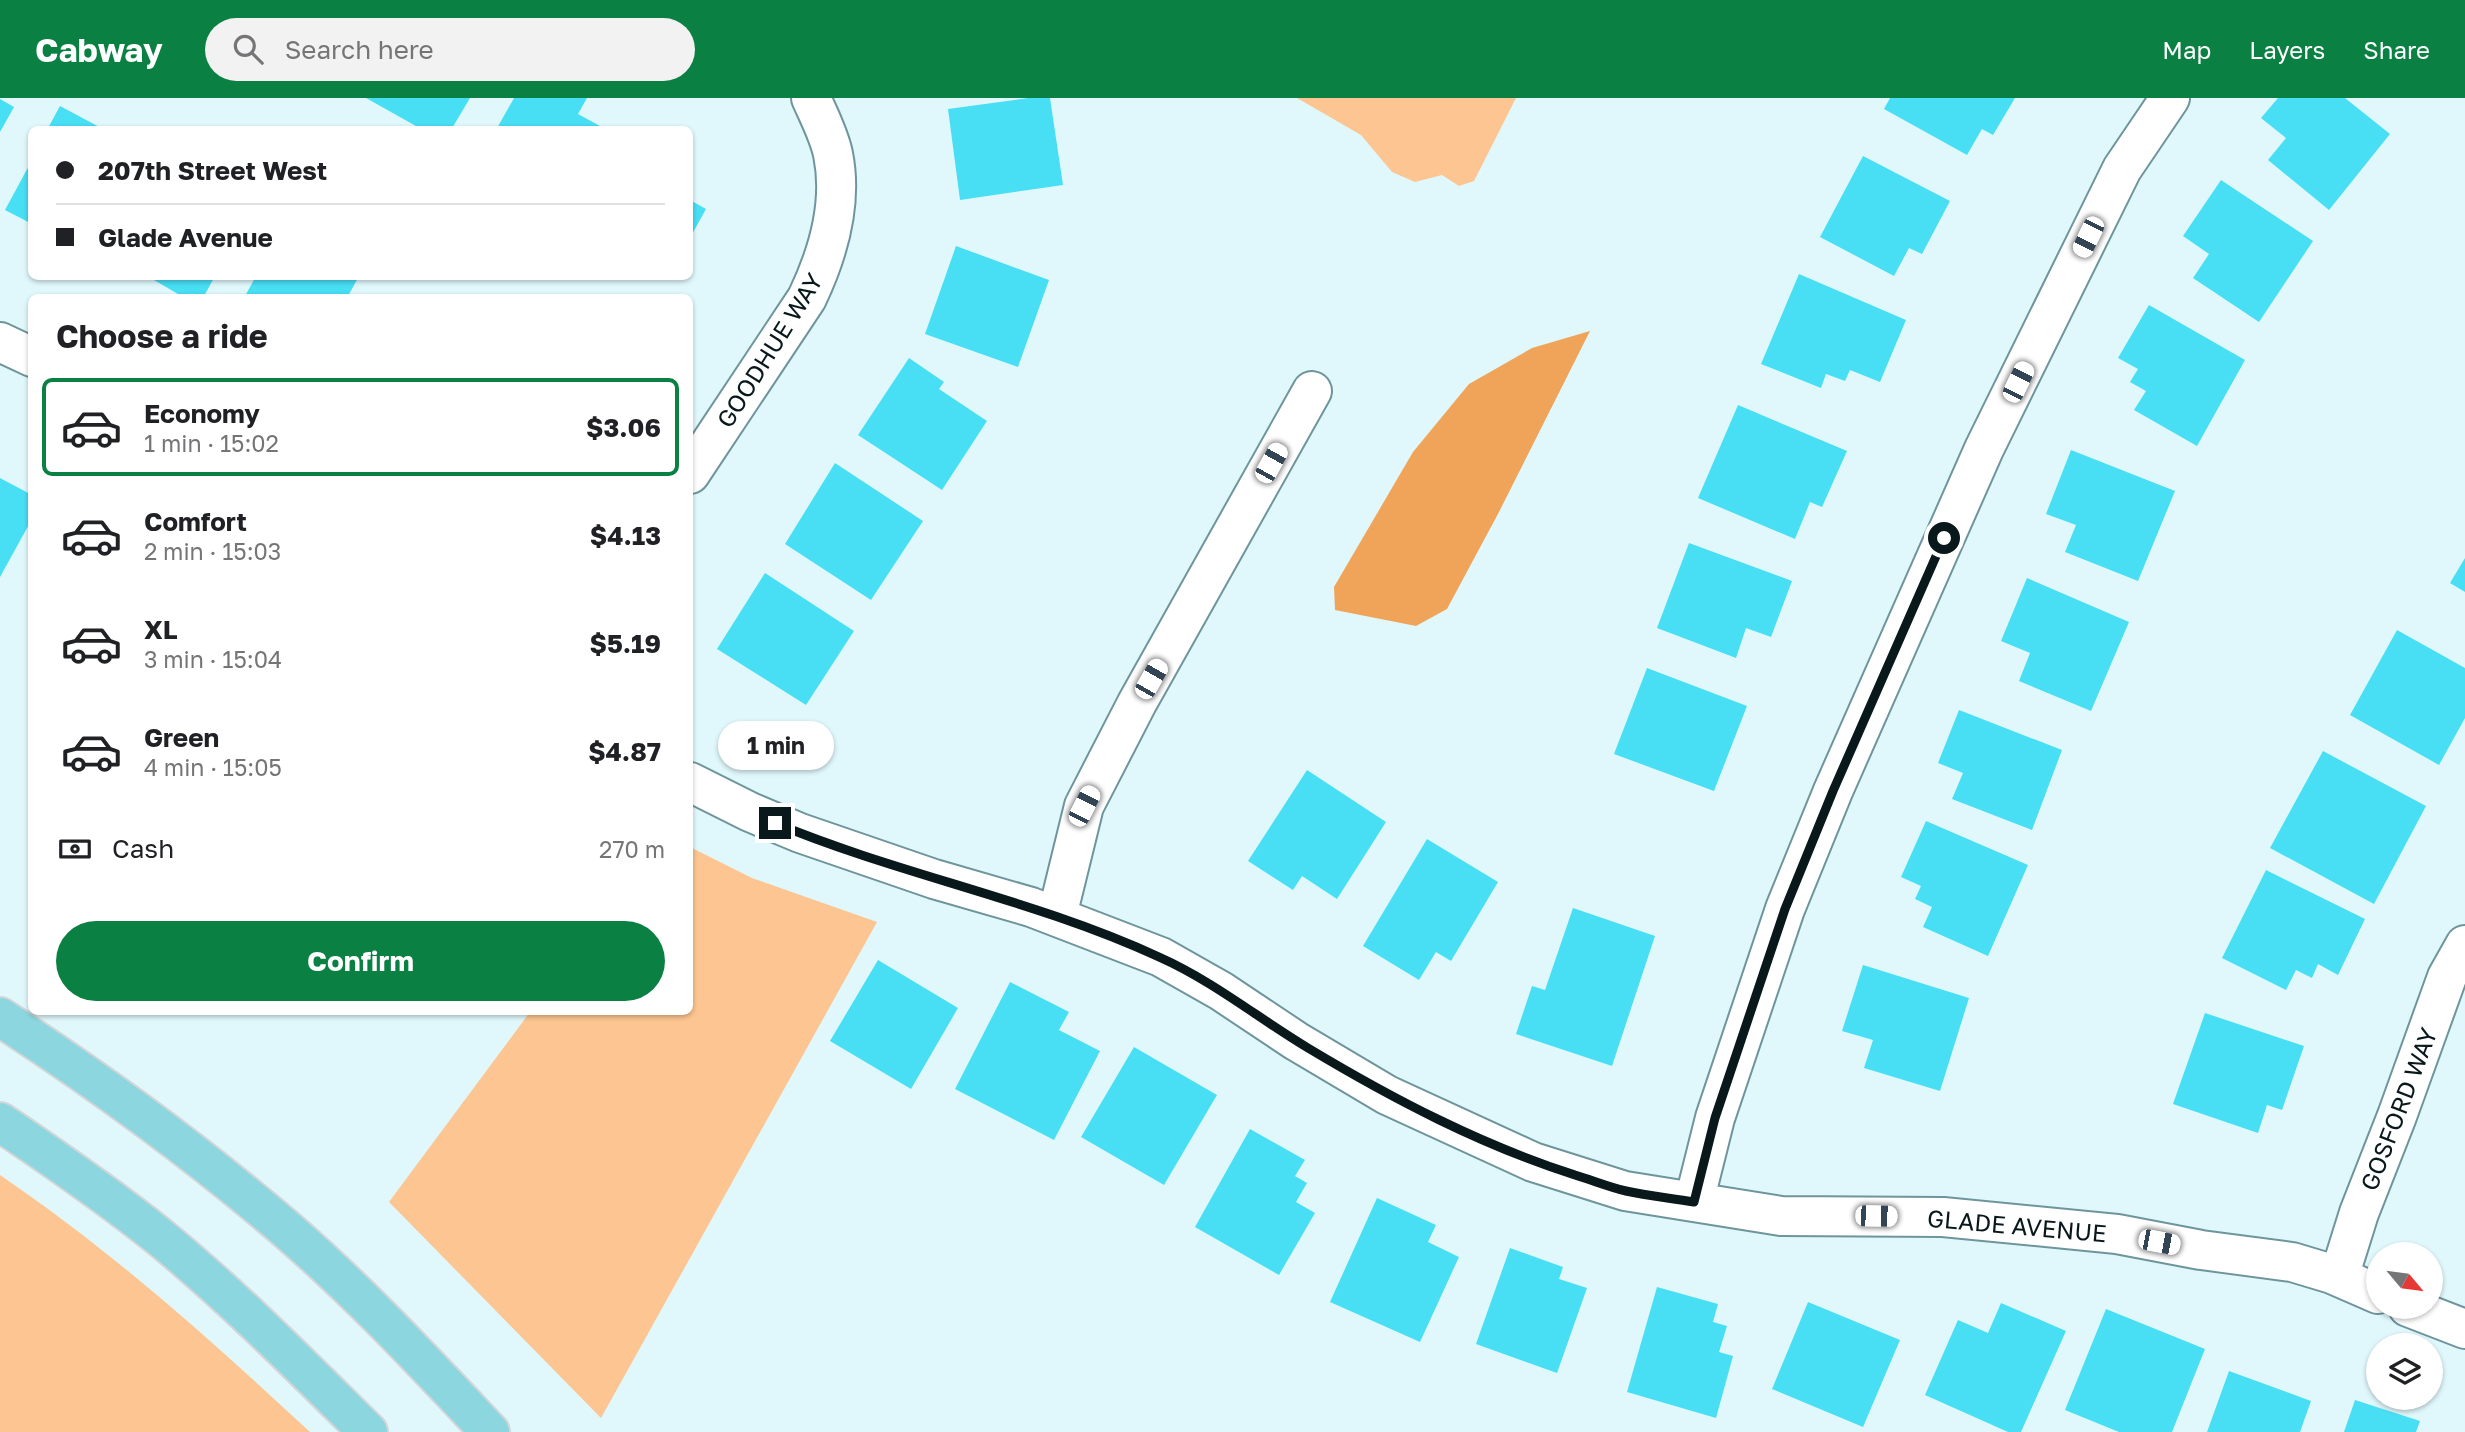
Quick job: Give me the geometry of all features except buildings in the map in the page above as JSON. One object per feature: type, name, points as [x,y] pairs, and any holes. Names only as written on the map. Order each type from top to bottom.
[{"type":"main road","points":[[0,1017],[142,1113],[288,1231],[386,1323],[490,1432]]},
{"type":"main road","points":[[0,1122],[54,1158],[161,1238],[263,1328],[368,1432]]},
{"type":"street","name":"GOODHUE WAY","points":[[693,469],[807,298],[818,275],[833,227],[836,176],[832,152],[811,98]]},
{"type":"street","points":[[1694,1202],[1715,1118],[1785,909],[1833,791],[1990,439],[2122,169],[2170,98]]},
{"type":"street","points":[[0,342],[28,355]]},
{"type":"street","points":[[1057,916],[1084,806],[1137,703],[1311,391]]},
{"type":"street","name":"GLADE AVENUE","points":[[693,784],[800,833],[934,879],[1057,916],[1160,957],[1221,990],[1296,1041],[1387,1095],[1521,1157],[1625,1191],[1781,1216],[1942,1217],[2117,1234],[2202,1250],[2292,1262],[2339,1276],[2366,1288]]},
{"type":"street","name":"GOSFORD WAY","points":[[2339,1276],[2359,1213],[2447,977],[2465,945]]},
{"type":"street","points":[[2442,1320],[2465,1329]]},
{"type":"shaded area","points":[[1297,98],[1516,98],[1474,181],[1459,186],[1442,175],[1415,182],[1392,172],[1361,135]]},
{"type":"shaded area","points":[[1590,331],[1447,609],[1416,626],[1335,610],[1334,587],[1413,452],[1469,384],[1532,348]]},
{"type":"shaded area","points":[[693,848],[752,878],[877,922],[601,1418],[389,1202],[528,1015],[693,1015]]},
{"type":"shaded area","points":[[0,1175],[42,1204],[160,1298],[310,1432],[0,1432]]},
{"type":"route","points":[[775,823],[934,879],[1031,907],[1160,957],[1221,990],[1296,1041],[1387,1095],[1533,1162],[1625,1191],[1694,1202],[1715,1118],[1785,909],[1833,791],[1944,538]]}]
